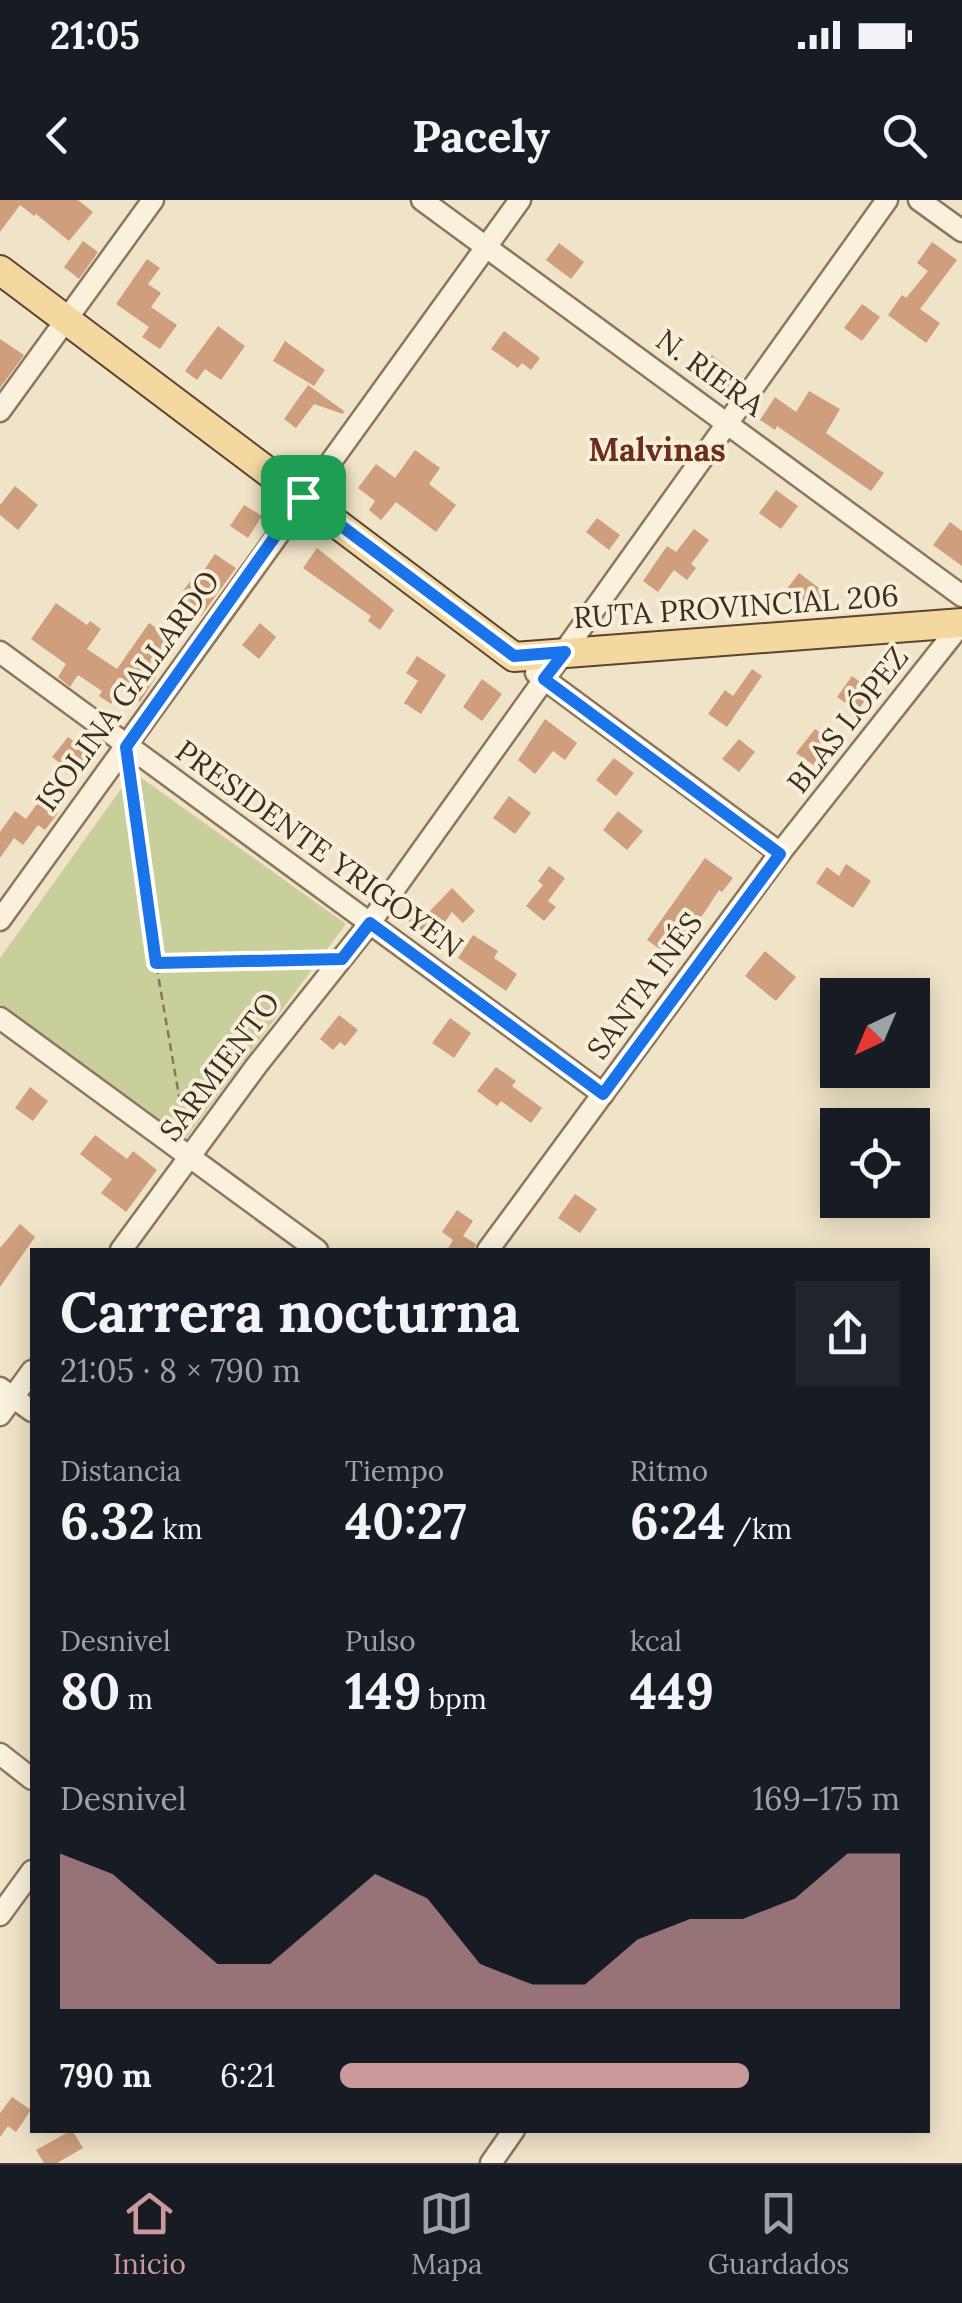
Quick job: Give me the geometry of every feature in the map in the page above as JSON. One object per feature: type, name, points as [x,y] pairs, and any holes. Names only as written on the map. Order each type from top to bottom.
[{"type":"main road","points":[[0,270],[514,656]]},
{"type":"main road","name":"RUTA PROVINCIAL 206","points":[[514,656],[962,623]]},
{"type":"street","points":[[0,411],[153,200]]},
{"type":"street","name":"N. RIERA","points":[[422,200],[962,596]]},
{"type":"street","name":"ISOLINA GALLARDO","points":[[0,920],[520,200]]},
{"type":"street","name":"SARMIENTO","points":[[123,1248],[257,1065],[370,923],[887,200]]},
{"type":"street","points":[[918,200],[962,232]]},
{"type":"street","name":"BLAS LÓPEZ","points":[[780,854],[962,623]]},
{"type":"street","name":"PRESIDENTE YRIGOYEN","points":[[0,652],[603,1094]]},
{"type":"street","points":[[514,656],[780,854]]},
{"type":"street","name":"SANTA INÉS","points":[[489,1248],[780,854]]},
{"type":"street","points":[[0,1018],[313,1248]]},
{"type":"street","points":[[0,1416],[7,1392],[30,1373]]},
{"type":"street","points":[[7,1392],[30,1409]]},
{"type":"street","points":[[0,1754],[30,1776]]},
{"type":"street","points":[[0,1916],[30,1874]]},
{"type":"street","points":[[490,2163],[512,2133]]},
{"type":"path","points":[[126,747],[156,963],[190,1157]]},
{"type":"path","points":[[156,963],[342,959]]},
{"type":"green space","points":[[133,772],[346,924],[186,1138],[0,1004],[0,958]]},
{"type":"building","points":[[0,200],[78,200],[93,212],[69,241],[20,205],[0,232]]},
{"type":"building","points":[[83,241],[98,252],[79,279],[64,267]]},
{"type":"building","points":[[932,242],[957,260],[920,309],[940,323],[926,343],[888,315],[902,295],[906,298],[928,271],[917,263]]},
{"type":"building","points":[[559,243],[584,262],[571,279],[546,260]]},
{"type":"building","points":[[147,259],[160,268],[148,284],[161,293],[151,307],[177,325],[160,349],[142,337],[149,327],[116,304]]},
{"type":"building","points":[[862,304],[880,317],[862,341],[844,328]]},
{"type":"building","points":[[218,326],[245,346],[221,380],[205,369],[197,380],[185,371]]},
{"type":"building","points":[[504,331],[540,358],[531,370],[522,363],[518,368],[491,349]]},
{"type":"building","points":[[0,339],[24,355],[0,388]]},
{"type":"building","points":[[285,341],[325,370],[314,386],[273,361]]},
{"type":"building","points":[[712,355],[742,378],[726,401],[695,377]]},
{"type":"building","points":[[308,385],[343,414],[314,404],[296,428],[284,419]]},
{"type":"building","points":[[809,391],[840,409],[826,433],[884,473],[871,491],[777,426],[775,430],[760,420],[775,397],[796,412]]},
{"type":"building","points":[[415,450],[440,468],[429,484],[456,505],[436,532],[396,502],[381,520],[369,510],[375,501],[358,488],[376,464],[395,478]]},
{"type":"building","points":[[15,486],[38,505],[18,530],[0,515],[0,505]]},
{"type":"building","points":[[776,490],[798,506],[781,529],[759,513]]},
{"type":"building","points":[[244,505],[262,516],[248,538],[230,526]]},
{"type":"building","points":[[597,518],[620,535],[609,550],[586,532]]},
{"type":"building","points":[[950,522],[962,531],[962,566],[933,545]]},
{"type":"building","points":[[694,529],[709,540],[691,564],[696,568],[687,580],[674,570],[658,592],[643,581],[667,546],[676,552]]},
{"type":"building","points":[[317,548],[394,610],[380,630],[368,621],[371,616],[303,568]]},
{"type":"building","points":[[215,554],[236,568],[201,616],[177,599],[191,580],[195,583]]},
{"type":"building","points":[[799,573],[827,594],[814,611],[786,590]]},
{"type":"building","points":[[56,603],[87,625],[90,621],[101,629],[87,649],[117,669],[149,623],[169,637],[146,670],[156,677],[140,702],[121,689],[111,704],[99,696],[102,691],[78,675],[70,687],[58,677],[66,664],[31,639]]},
{"type":"building","points":[[260,623],[276,637],[259,659],[242,645]]},
{"type":"building","points":[[417,656],[446,675],[421,714],[404,703],[418,681],[406,673]]},
{"type":"building","points":[[752,669],[762,676],[727,727],[708,714],[725,690],[733,696]]},
{"type":"building","points":[[852,676],[872,691],[857,711],[837,697]]},
{"type":"building","points":[[482,679],[502,694],[482,721],[463,707]]},
{"type":"building","points":[[545,719],[577,743],[565,760],[553,751],[535,774],[518,760]]},
{"type":"building","points":[[815,729],[826,737],[816,751],[822,756],[815,766],[796,753]]},
{"type":"building","points":[[68,737],[89,753],[73,773],[52,757]]},
{"type":"building","points":[[739,739],[755,752],[739,772],[722,759]]},
{"type":"building","points":[[614,758],[634,773],[616,796],[596,780]]},
{"type":"building","points":[[509,796],[531,813],[515,834],[493,818]]},
{"type":"building","points":[[40,800],[58,813],[45,830],[38,825],[23,845],[14,838],[0,858],[0,832],[15,811],[26,819]]},
{"type":"building","points":[[618,811],[643,831],[627,850],[603,830]]},
{"type":"building","points":[[705,858],[733,878],[722,892],[719,890],[674,959],[647,940]]},
{"type":"building","points":[[846,864],[871,881],[853,908],[816,883],[827,867],[839,876]]},
{"type":"building","points":[[549,866],[565,878],[548,901],[556,907],[544,921],[526,906],[543,885],[538,881]]},
{"type":"building","points":[[452,888],[475,911],[463,923],[452,912],[433,939],[408,921],[419,905],[429,912]]},
{"type":"building","points":[[473,935],[498,951],[494,958],[517,974],[506,991],[458,958]]},
{"type":"building","points":[[765,951],[796,977],[776,1001],[745,976]]},
{"type":"building","points":[[339,1015],[358,1030],[345,1046],[340,1042],[333,1050],[320,1039]]},
{"type":"building","points":[[450,1018],[471,1033],[454,1058],[432,1043]]},
{"type":"building","points":[[496,1067],[516,1081],[512,1086],[542,1108],[531,1123],[501,1101],[497,1106],[477,1091]]},
{"type":"building","points":[[30,1087],[48,1101],[33,1121],[15,1108]]},
{"type":"building","points":[[95,1135],[127,1159],[133,1151],[157,1170],[126,1212],[101,1193],[112,1179],[80,1154]]},
{"type":"building","points":[[575,1194],[597,1209],[580,1233],[558,1218]]},
{"type":"building","points":[[457,1210],[473,1221],[463,1236],[476,1244],[475,1248],[448,1248],[453,1240],[442,1232]]},
{"type":"building","points":[[20,1224],[35,1237],[0,1287],[0,1248]]},
{"type":"building","points":[[12,2097],[30,2109],[16,2132],[8,2126],[0,2137],[0,2113]]},
{"type":"building","points":[[67,2133],[74,2133],[83,2148],[57,2163],[44,2163],[36,2150]]},
{"type":"district","name":"Malvinas","points":[[657,450]]},
{"type":"route","points":[[303,497],[514,656],[565,652],[544,679],[780,854],[603,1094],[370,923],[342,959],[156,963],[126,747],[303,497]]}]
